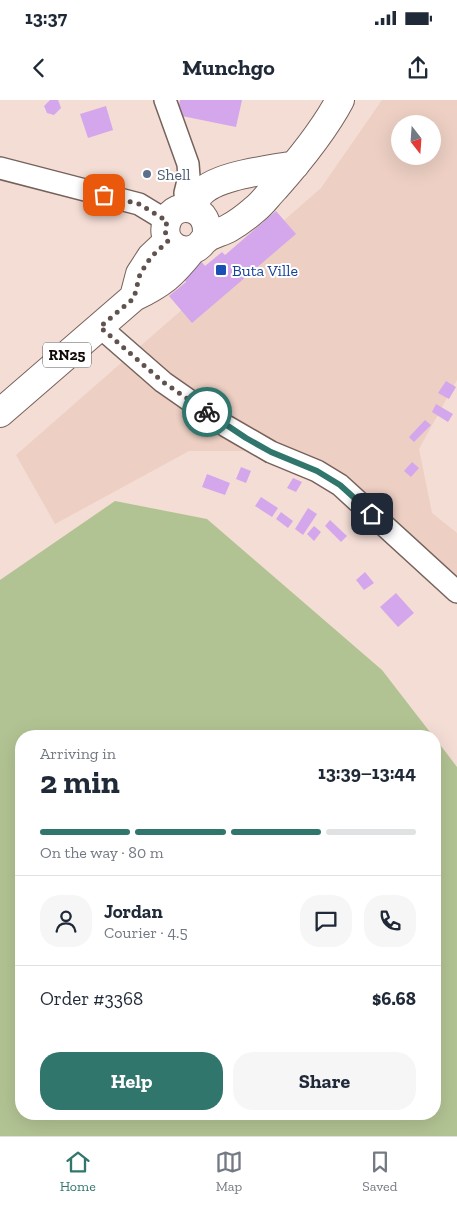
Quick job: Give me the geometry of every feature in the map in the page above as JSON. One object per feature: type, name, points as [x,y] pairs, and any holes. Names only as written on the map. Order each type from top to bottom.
[{"type":"main road","name":"RN25","points":[[185,228],[229,228],[255,209],[295,166],[340,100]]},
{"type":"main road","name":"RN25","points":[[0,412],[134,298],[140,274],[151,257],[185,228],[199,194],[212,184],[226,179],[295,166]]},
{"type":"street","points":[[0,168],[139,204],[185,228],[185,193],[189,177],[188,164],[166,100]]},
{"type":"street","points":[[100,327],[163,382],[226,426],[271,452],[317,471],[340,485],[457,592]]},
{"type":"shaded area","points":[[382,100],[457,100],[457,380],[419,449],[432,513],[457,533],[457,597],[330,483],[252,451],[189,451],[55,524],[16,455],[321,188]]},
{"type":"green space","points":[[115,501],[207,519],[382,670],[428,730],[15,730],[15,1120],[441,1120],[441,746],[457,767],[457,1136],[0,1136],[0,580]]},
{"type":"building","points":[[50,100],[58,100],[61,108],[54,115],[47,113],[44,106]]},
{"type":"building","points":[[180,100],[242,100],[236,127],[177,115]]},
{"type":"building","points":[[106,106],[113,130],[88,138],[80,114]]},
{"type":"building","name":"Buta Ville","points":[[276,211],[296,234],[192,323],[169,296],[186,282],[183,278],[201,261],[205,266],[222,252],[225,255]]},
{"type":"building","points":[[446,381],[456,387],[449,399],[438,393]]},
{"type":"building","points":[[436,404],[453,414],[448,422],[432,412]]},
{"type":"building","points":[[425,420],[431,425],[414,442],[409,437]]},
{"type":"building","points":[[412,462],[419,468],[411,477],[404,471]]},
{"type":"building","points":[[241,467],[251,471],[246,483],[236,479]]},
{"type":"building","points":[[207,474],[230,483],[225,495],[202,487]]},
{"type":"building","points":[[293,478],[302,482],[296,492],[287,488]]},
{"type":"building","points":[[261,497],[278,508],[272,517],[255,506]]},
{"type":"building","points":[[308,508],[317,514],[303,535],[295,529]]},
{"type":"building","points":[[281,512],[293,521],[288,528],[276,519]]},
{"type":"building","points":[[330,520],[347,536],[341,542],[325,526]]},
{"type":"building","points":[[314,526],[321,532],[314,541],[307,534]]},
{"type":"building","points":[[365,572],[374,583],[364,590],[356,580]]},
{"type":"building","points":[[396,593],[414,613],[398,627],[380,607]]},
{"type":"way so far","points":[[104,195],[139,204],[167,221],[165,231],[168,241],[151,257],[140,274],[134,298],[100,327],[163,382],[207,412]]},
{"type":"place","name":"Shell","points":[[147,174]]},
{"type":"place","name":"Buta Ville","points":[[221,270]]},
{"type":"route","points":[[207,412],[226,426],[271,452],[317,471],[340,485],[372,514]]}]
